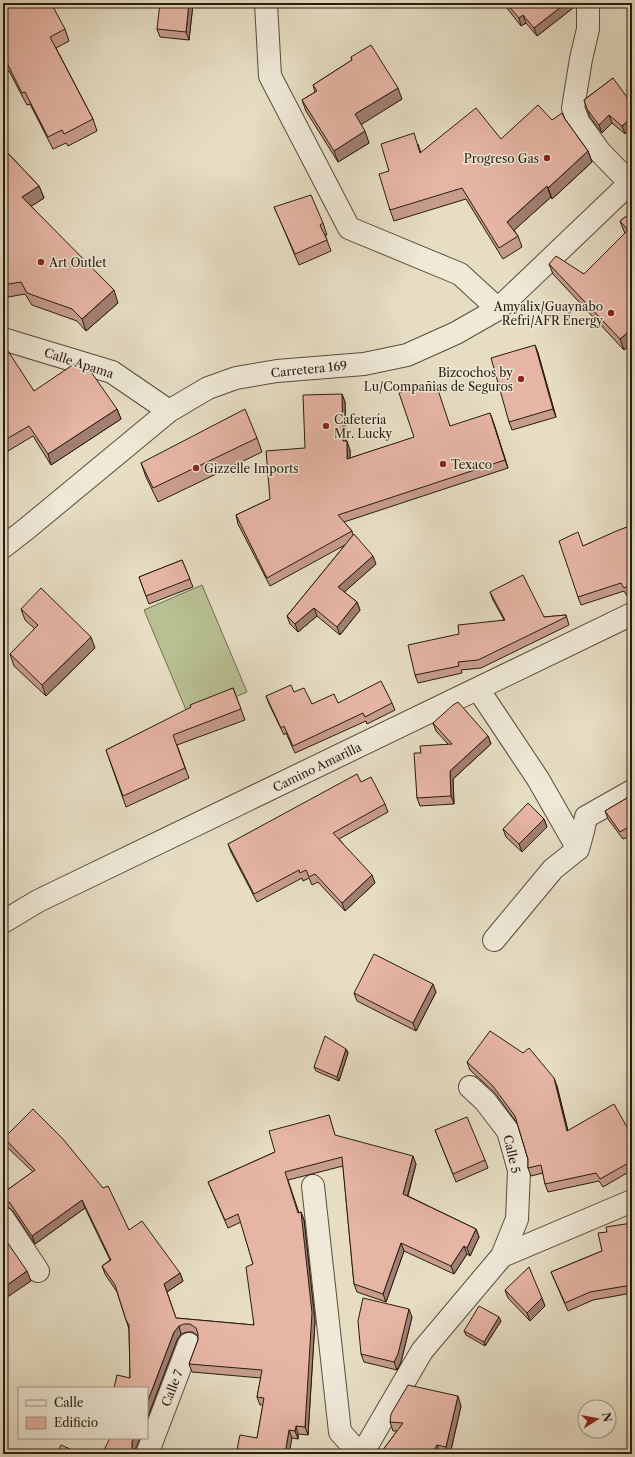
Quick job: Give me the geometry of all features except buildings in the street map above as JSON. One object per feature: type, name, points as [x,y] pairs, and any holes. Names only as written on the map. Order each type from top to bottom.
[{"type":"street","points":[[266,3],[270,76],[349,228],[460,274],[498,308]]},
{"type":"street","points":[[588,3],[588,29],[581,59],[573,108],[579,123],[600,152],[631,182]]},
{"type":"street","name":"Carretera 169","points":[[3,547],[169,411],[208,388],[236,378],[285,370],[364,364],[407,355],[456,333],[498,308],[631,182]]},
{"type":"street","name":"Calle Apama","points":[[3,339],[112,372],[169,411]]},
{"type":"street","name":"Camino Amarilla","points":[[3,922],[38,901],[632,614]]},
{"type":"street","points":[[478,689],[538,779],[578,849]]},
{"type":"street","points":[[494,940],[553,869],[578,849],[584,831],[586,817],[632,791]]},
{"type":"street","name":"Calle 5","points":[[470,1086],[485,1101],[508,1131],[518,1170],[517,1219],[502,1256]]},
{"type":"street","points":[[313,1186],[340,1432],[361,1454],[422,1351],[502,1256],[632,1201]]},
{"type":"street","points":[[3,1218],[38,1271]]},
{"type":"street","name":"Calle 7","points":[[147,1454],[189,1344]]},
{"type":"green space","points":[[202,585],[247,692],[189,717],[144,610]]},
{"type":"place","name":"Progreso Gas","points":[[547,158]]},
{"type":"place","name":"Art Outlet","points":[[41,262]]},
{"type":"place","name":"Amyalix/Guaynabo Refri/AFR Energy","points":[[611,313]]},
{"type":"place","name":"Bizcochos by Lu/Compañias de Seguros","points":[[521,379]]},
{"type":"place","name":"Cafetería Mr. Lucky","points":[[326,426]]},
{"type":"place","name":"Texaco","points":[[443,464]]},
{"type":"place","name":"Gizzelle Imports","points":[[196,468]]}]
